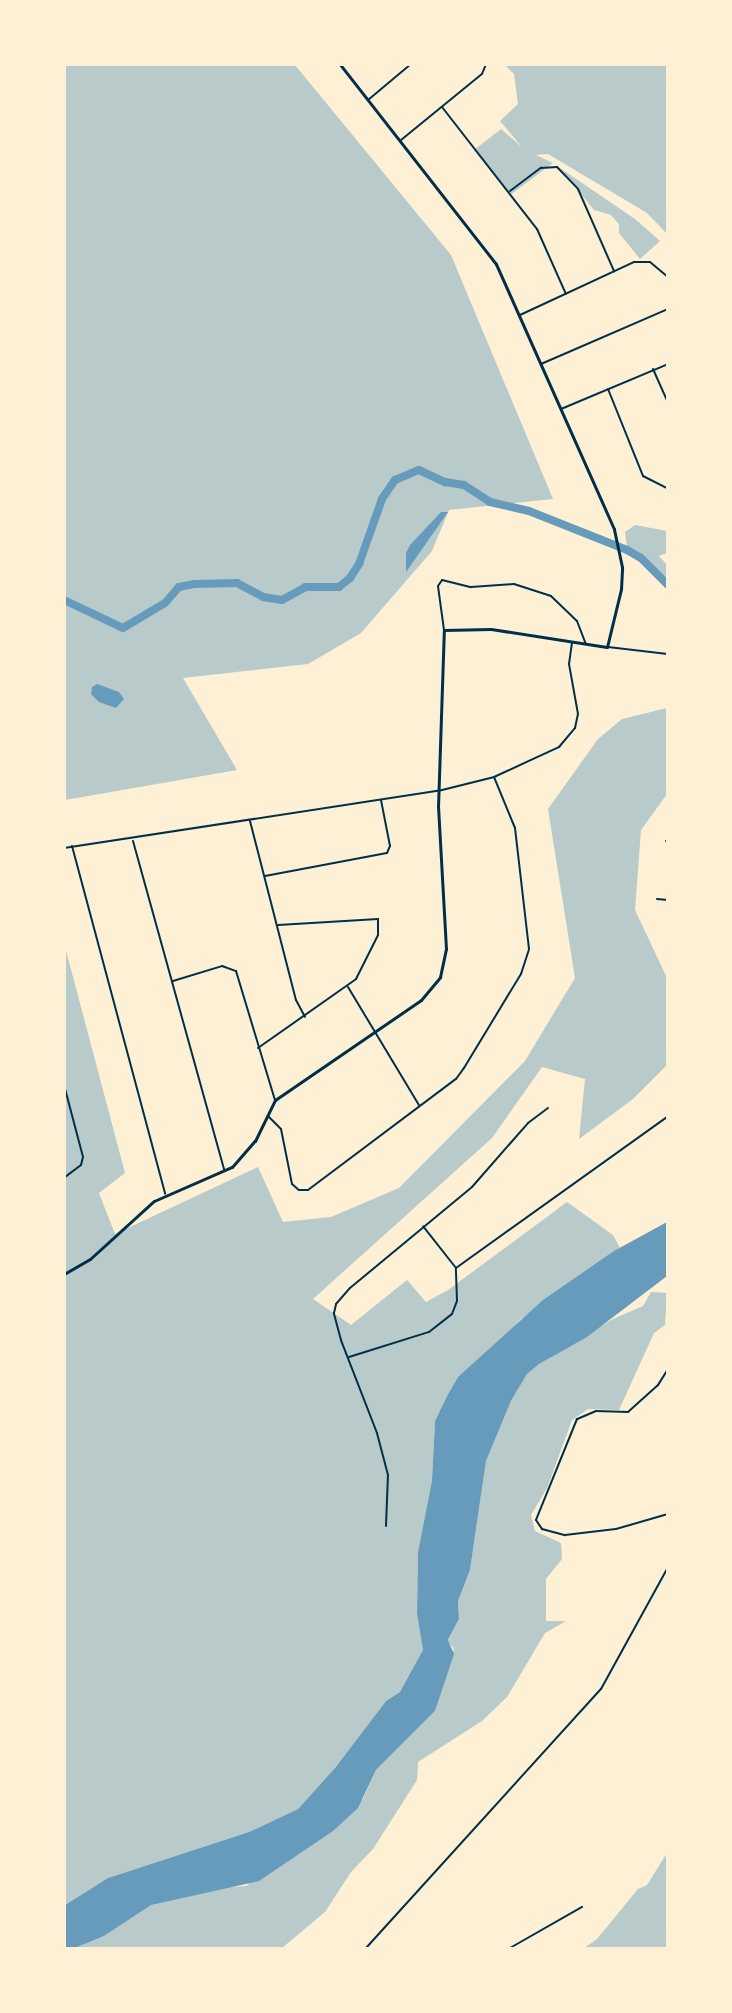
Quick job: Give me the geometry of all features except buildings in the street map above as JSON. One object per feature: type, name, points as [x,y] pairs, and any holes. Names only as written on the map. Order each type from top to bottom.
[{"type":"street","points":[[340,64],[486,246],[520,315],[617,541],[620,554],[621,589],[607,647]]},
{"type":"street","points":[[368,100],[411,64]]},
{"type":"street","points":[[401,140],[482,74],[486,65]]},
{"type":"street","points":[[442,107],[510,191],[537,229],[566,294]]},
{"type":"street","points":[[510,191],[541,168],[557,167],[578,189],[614,271]]},
{"type":"street","points":[[520,315],[614,271],[641,261],[650,262],[668,276]]},
{"type":"street","points":[[541,364],[668,309]]},
{"type":"street","points":[[561,409],[668,364]]},
{"type":"street","points":[[652,369],[668,402]]},
{"type":"street","points":[[608,389],[643,476],[668,489]]},
{"type":"street","points":[[64,1274],[90,1259],[165,1194],[224,1170],[245,1155],[275,1100],[421,1000],[441,977],[445,965],[438,791],[444,630],[438,586],[442,580],[471,586],[532,587],[566,609],[586,644]]},
{"type":"street","points":[[444,630],[491,628],[572,642],[668,654]]},
{"type":"street","points":[[64,848],[132,840],[438,791],[494,777],[559,747],[575,728],[578,714],[570,664],[572,642]]},
{"type":"street","points":[[267,1115],[281,1129],[292,1184],[303,1191],[456,1079],[528,960],[529,936],[515,828],[494,777]]},
{"type":"street","points":[[265,876],[387,853],[390,846],[381,800]]},
{"type":"street","points":[[250,820],[296,1000],[305,1017]]},
{"type":"street","points":[[132,840],[224,1170]]},
{"type":"street","points":[[72,846],[165,1194]]},
{"type":"street","points":[[657,899],[668,900]]},
{"type":"street","points":[[258,1048],[348,987],[363,971],[375,944],[378,919],[278,925]]},
{"type":"street","points":[[173,981],[222,966],[232,967],[239,977],[275,1100]]},
{"type":"street","points":[[348,987],[420,1106]]},
{"type":"street","points":[[64,1085],[83,1157],[81,1165],[64,1178]]},
{"type":"street","points":[[386,1526],[388,1476],[336,1324],[336,1304],[423,1226],[472,1187],[528,1123],[548,1108]]},
{"type":"street","points":[[456,1268],[668,1116]]},
{"type":"street","points":[[348,1357],[417,1336],[442,1324],[457,1300],[456,1268],[423,1226]]},
{"type":"street","points":[[367,1948],[601,1689],[667,1569],[667,1514],[616,1529],[565,1535],[542,1529],[536,1520],[577,1419],[596,1411],[628,1412],[658,1385],[668,1369]]},
{"type":"street","points":[[510,1948],[582,1906]]},
{"type":"shaded area","points":[[64,65],[295,65],[451,255],[553,499],[449,510],[432,551],[361,633],[308,664],[183,678],[237,770],[65,800]]},
{"type":"shaded area","points":[[505,65],[667,65],[667,234],[647,213],[548,154],[536,155],[553,163],[510,195],[474,150],[501,129],[522,147],[500,121],[518,104],[514,74]]},
{"type":"shaded area","points":[[560,168],[635,219],[660,241],[640,259],[619,233],[619,224],[611,215],[594,210]]},
{"type":"shaded area","points":[[635,525],[667,531],[667,553],[659,556],[667,565],[667,580],[627,547],[625,532]]},
{"type":"shaded area","points":[[667,708],[667,794],[641,830],[635,910],[667,978],[667,1065],[633,1099],[579,1139],[585,1079],[542,1067],[492,1138],[313,1299],[351,1325],[407,1280],[426,1302],[448,1290],[567,1202],[613,1235],[620,1248],[520,1320],[489,1353],[458,1377],[447,1396],[435,1421],[432,1480],[418,1552],[417,1614],[423,1650],[418,1662],[400,1692],[386,1701],[335,1768],[298,1809],[249,1832],[108,1878],[65,1905],[64,943],[125,1173],[99,1193],[115,1234],[258,1167],[283,1222],[331,1217],[399,1188],[525,1061],[575,978],[548,809],[598,739],[622,719]]},
{"type":"shaded area","points":[[651,1292],[667,1293],[665,1325],[654,1333],[619,1410],[588,1409],[572,1420],[547,1488],[531,1515],[535,1531],[561,1543],[562,1559],[546,1579],[546,1621],[566,1621],[545,1633],[507,1697],[482,1721],[418,1762],[417,1780],[373,1849],[351,1872],[325,1912],[282,1948],[75,1948],[104,1936],[150,1905],[217,1888],[246,1886],[363,1799],[376,1770],[435,1711],[454,1649],[448,1641],[459,1619],[458,1601],[470,1570],[486,1461],[511,1401],[527,1374],[539,1364],[613,1319],[643,1306]]},
{"type":"shaded area","points":[[667,1853],[667,1948],[584,1948],[597,1939],[638,1889],[647,1885]]},
{"type":"water","points":[[441,512],[448,512],[406,572],[406,553],[410,545]]},
{"type":"water","points":[[97,684],[119,692],[124,699],[116,708],[99,702],[91,694],[92,687]]},
{"type":"water","points":[[667,1222],[667,1276],[587,1337],[539,1364],[527,1374],[511,1401],[486,1461],[470,1570],[458,1601],[459,1619],[448,1640],[454,1654],[435,1711],[376,1770],[358,1808],[333,1831],[259,1881],[151,1905],[104,1936],[75,1948],[65,1948],[65,1905],[108,1878],[249,1832],[298,1809],[335,1768],[386,1701],[400,1692],[423,1650],[417,1614],[418,1552],[432,1480],[435,1421],[447,1396],[458,1377],[543,1300],[614,1251]]},
{"type":"waterway","points":[[64,600],[123,628],[165,603],[179,587],[194,584],[237,583],[263,597],[282,600],[305,587],[339,587],[350,578],[359,564],[382,499],[395,480],[419,470],[445,482],[464,485],[490,502],[529,511],[627,550],[641,558],[668,585]]}]
